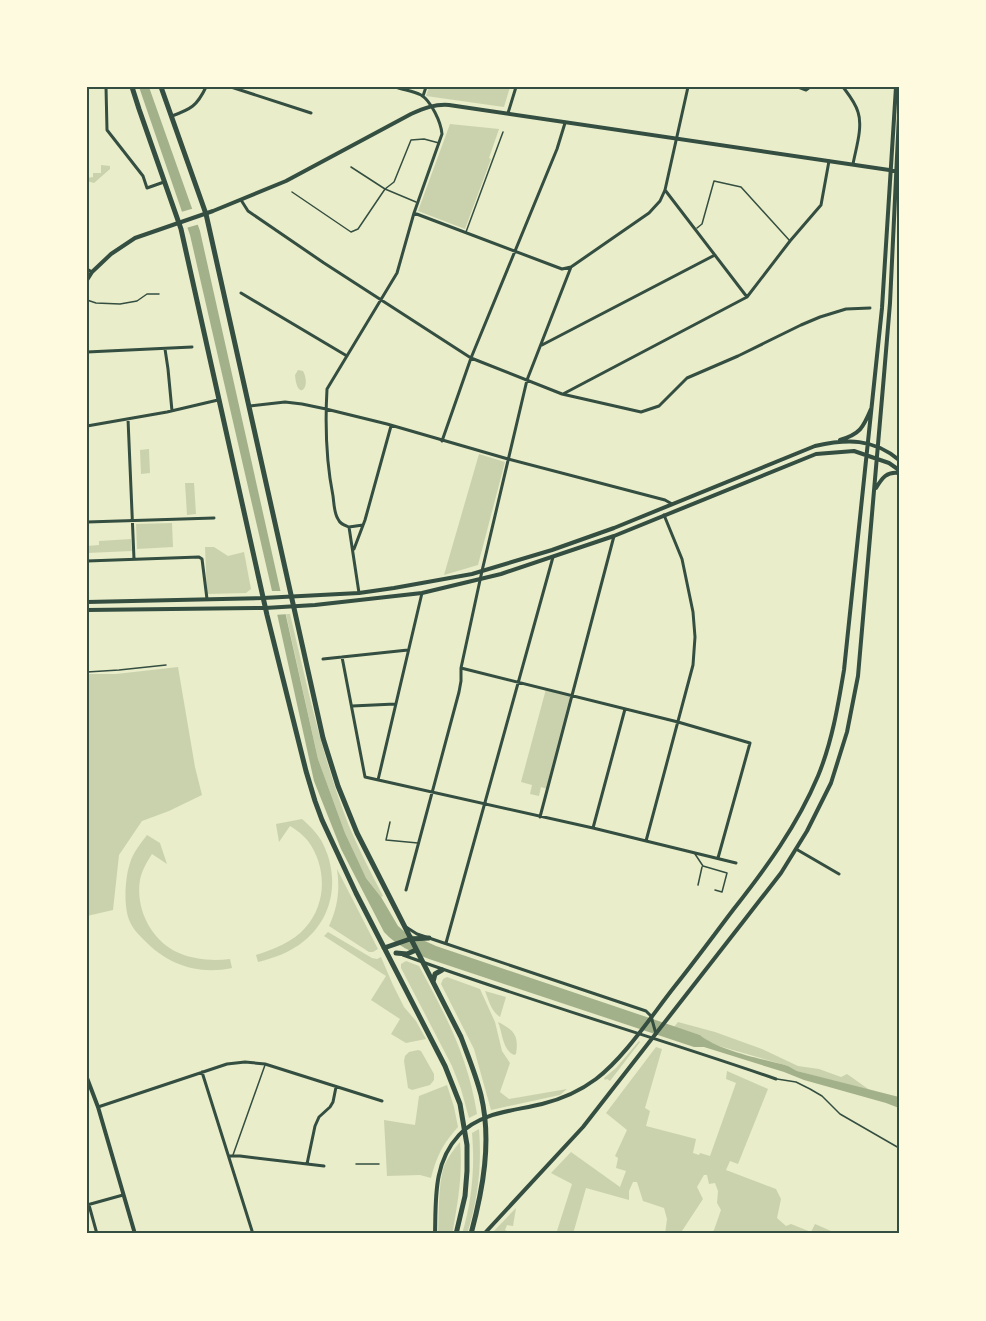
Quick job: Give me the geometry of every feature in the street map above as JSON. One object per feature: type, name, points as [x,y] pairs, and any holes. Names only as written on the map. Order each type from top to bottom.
[{"type":"main road","points":[[132,87],[164,182],[181,222],[220,400],[306,771],[315,801],[384,948],[446,1066],[460,1104],[467,1145],[465,1196],[456,1234]]},
{"type":"main road","points":[[161,87],[206,214],[291,606],[323,738],[338,786],[357,833],[461,1037],[481,1096],[486,1138],[483,1181],[471,1234]]},
{"type":"main road","points":[[384,948],[410,939],[429,938]]},
{"type":"main road","points":[[396,953],[407,954],[416,950]]},
{"type":"main road","points":[[433,982],[435,974],[442,970]]},
{"type":"street","points":[[172,116],[194,106],[206,87]]},
{"type":"street","points":[[231,87],[311,113]]},
{"type":"street","points":[[363,525],[349,527],[343,525],[337,518],[326,451],[327,389],[397,273],[414,213],[442,134],[441,125],[423,96],[396,87]]},
{"type":"street","points":[[423,96],[426,87]]},
{"type":"street","points":[[508,115],[516,87]]},
{"type":"street","points":[[414,213],[562,269],[571,267],[649,213],[660,201],[688,87]]},
{"type":"street","points":[[798,87],[806,90],[810,87]]},
{"type":"street","points":[[843,87],[859,114],[860,125],[853,165]]},
{"type":"street","points":[[106,88],[107,130],[143,176],[147,188],[164,182]]},
{"type":"street","points":[[435,1234],[437,1180],[447,1151],[459,1134],[494,1114],[561,1098],[579,1090],[611,1067],[639,1034],[770,862],[797,821],[819,775],[834,726],[844,670],[882,308],[897,88]]},
{"type":"street","points":[[87,280],[111,254],[135,238],[206,214],[286,181],[430,106],[449,105],[896,171]]},
{"type":"street","points":[[484,1234],[583,1127],[781,873],[807,831],[831,783],[847,732],[858,676],[890,303],[899,115]]},
{"type":"street","points":[[442,441],[471,358],[557,149],[565,123]]},
{"type":"street","points":[[562,394],[747,297],[821,205],[829,161]]},
{"type":"street","points":[[664,190],[747,297]]},
{"type":"street","points":[[242,200],[248,211],[471,358],[562,394],[641,412],[659,406],[687,378],[820,317],[846,309],[870,308]]},
{"type":"street","points":[[541,346],[715,255]]},
{"type":"street","points":[[406,890],[459,692],[461,668],[480,580],[527,380],[571,267]]},
{"type":"street","points":[[87,269],[92,273]]},
{"type":"street","points":[[241,293],[347,356]]},
{"type":"street","points":[[87,352],[192,347]]},
{"type":"street","points":[[165,348],[172,411]]},
{"type":"street","points":[[87,426],[220,400]]},
{"type":"street","points":[[249,406],[285,402],[326,409],[672,504]]},
{"type":"street","points":[[87,602],[266,598],[359,593],[482,571],[614,528],[815,446],[850,437],[859,432],[872,405]]},
{"type":"street","points":[[128,418],[134,559]]},
{"type":"street","points":[[353,551],[363,525],[391,426]]},
{"type":"street","points":[[837,441],[855,441],[878,446],[899,460]]},
{"type":"street","points":[[87,610],[269,608],[422,593],[480,580],[614,536],[816,454],[854,451],[889,463],[899,472]]},
{"type":"street","points":[[874,491],[883,477],[899,472]]},
{"type":"street","points":[[645,841],[693,665],[695,637],[693,612],[682,559],[664,515]]},
{"type":"street","points":[[87,522],[214,518]]},
{"type":"street","points":[[349,527],[359,593]]},
{"type":"street","points":[[540,817],[614,536]]},
{"type":"street","points":[[87,561],[201,557],[207,598]]},
{"type":"street","points":[[446,944],[553,557]]},
{"type":"street","points":[[378,780],[422,593]]},
{"type":"street","points":[[323,658],[408,650]]},
{"type":"street","points":[[342,657],[365,777],[593,828],[736,863]]},
{"type":"street","points":[[461,668],[678,722],[750,743],[718,859]]},
{"type":"street","points":[[352,706],[396,704]]},
{"type":"street","points":[[593,828],[625,709]]},
{"type":"street","points":[[796,849],[839,874]]},
{"type":"street","points":[[404,926],[446,944],[646,1011],[651,1016],[656,1034]]},
{"type":"street","points":[[384,948],[442,970],[776,1079]]},
{"type":"street","points":[[98,1107],[227,1064],[245,1062],[265,1064],[382,1101]]},
{"type":"street","points":[[202,1072],[231,1156],[253,1234]]},
{"type":"street","points":[[87,1078],[98,1107],[135,1234]]},
{"type":"street","points":[[307,1164],[315,1125],[333,1102],[336,1087]]},
{"type":"street","points":[[231,1156],[324,1166]]},
{"type":"street","points":[[97,1234],[88,1205],[123,1195]]},
{"type":"lane","points":[[466,232],[503,132]]},
{"type":"lane","points":[[292,192],[351,232],[358,229],[386,189],[394,182],[411,140],[424,139],[440,143]]},
{"type":"lane","points":[[351,167],[386,189],[418,202]]},
{"type":"lane","points":[[696,229],[702,224],[714,181],[741,187],[790,242]]},
{"type":"lane","points":[[87,300],[96,303],[120,304],[137,301],[147,294],[159,294]]},
{"type":"lane","points":[[87,672],[166,665]]},
{"type":"lane","points":[[390,822],[386,840],[418,843]]},
{"type":"lane","points":[[695,853],[703,866],[727,873],[722,892],[715,890]]},
{"type":"lane","points":[[698,885],[703,866]]},
{"type":"lane","points":[[231,1156],[265,1064]]},
{"type":"lane","points":[[776,1079],[796,1082],[810,1089],[822,1096],[840,1114],[899,1148]]},
{"type":"lane","points":[[356,1164],[379,1164]]},
{"type":"shaded area","points":[[139,87],[149,87],[200,231],[318,759],[345,833],[366,878],[381,897],[398,926],[405,932],[436,946],[700,1035],[718,1046],[788,1066],[797,1071],[899,1097],[899,1108],[704,1047],[694,1047],[429,959],[399,945],[384,932],[341,849],[314,781],[190,235]]},
{"type":"shaded area","points":[[429,87],[460,89],[462,87],[510,87],[504,107],[426,96]]},
{"type":"shaded area","points":[[450,124],[499,129],[489,158],[491,159],[465,229],[418,211]]},
{"type":"shaded area","points":[[101,165],[110,166],[110,169],[94,183],[87,181],[87,178],[93,177],[93,173],[101,173]]},
{"type":"shaded area","points":[[298,370],[303,371],[305,377],[306,383],[303,390],[298,388],[296,383],[295,375]]},
{"type":"shaded area","points":[[149,449],[150,473],[141,474],[140,450]]},
{"type":"shaded area","points":[[479,454],[505,462],[478,565],[444,575]]},
{"type":"shaded area","points":[[185,483],[194,483],[196,514],[187,515]]},
{"type":"shaded area","points":[[172,523],[173,547],[137,549],[136,524]]},
{"type":"shaded area","points":[[131,539],[132,551],[87,553],[87,546],[99,545],[99,541]]},
{"type":"shaded area","points":[[205,547],[214,547],[228,556],[244,552],[251,589],[246,593],[207,594]]},
{"type":"shaded area","points":[[286,614],[290,614],[316,721],[339,800],[357,844],[383,896],[381,897],[366,878],[357,860],[318,759]]},
{"type":"shaded area","points":[[178,667],[202,795],[142,821],[119,855],[113,910],[87,916],[87,674],[116,674]]},
{"type":"shaded area","points":[[546,689],[572,696],[547,789],[541,787],[539,796],[530,794],[532,785],[521,782]]},
{"type":"shaded area","points":[[302,819],[319,837],[327,853],[332,880],[328,907],[314,931],[304,941],[282,954],[258,962],[256,955],[283,944],[305,928],[321,897],[319,862],[308,841],[290,826],[279,842],[276,824]]},
{"type":"shaded area","points":[[147,835],[160,843],[167,864],[152,854],[143,869],[140,880],[140,902],[153,933],[169,948],[179,953],[204,959],[230,959],[232,968],[196,969],[173,962],[153,949],[133,927],[126,909],[127,876],[133,856]]},
{"type":"shaded area","points":[[337,869],[378,949],[373,952],[369,952],[329,926],[338,898]]},
{"type":"shaded area","points":[[328,932],[372,958],[381,957],[404,1007],[416,1021],[426,1039],[406,1043],[391,1034],[400,1019],[371,1000],[386,976],[324,936]]},
{"type":"shaded area","points":[[406,961],[419,966],[455,1037],[468,1073],[477,1114],[469,1118],[452,1066],[401,968],[401,964]]},
{"type":"shaded area","points":[[447,977],[480,989],[495,1022],[502,1051],[510,1063],[500,1092],[509,1099],[567,1089],[560,1095],[491,1110],[474,1049],[441,984]]},
{"type":"shaded area","points":[[485,991],[506,997],[500,1017],[492,1009]]},
{"type":"shaded area","points":[[498,1022],[514,1034],[517,1042],[516,1054],[514,1055],[507,1049]]},
{"type":"shaded area","points":[[678,1022],[715,1032],[762,1049],[798,1066],[819,1069],[841,1077],[847,1074],[871,1091],[797,1071],[788,1066],[719,1046],[700,1035],[674,1027]]},
{"type":"shaded area","points":[[639,1041],[610,1081],[605,1080],[604,1078],[616,1068]]},
{"type":"shaded area","points":[[656,1047],[662,1049],[645,1108],[650,1111],[646,1126],[696,1139],[693,1153],[710,1156],[736,1083],[726,1079],[727,1071],[768,1089],[738,1164],[730,1161],[726,1170],[776,1189],[781,1199],[777,1218],[786,1226],[791,1224],[811,1232],[815,1224],[838,1234],[710,1234],[714,1230],[721,1210],[717,1203],[718,1191],[715,1183],[709,1184],[707,1175],[704,1175],[697,1187],[703,1199],[680,1234],[665,1234],[667,1219],[664,1208],[643,1201],[637,1182],[633,1182],[629,1191],[629,1200],[586,1188],[573,1234],[556,1234],[572,1184],[551,1173],[571,1152],[620,1187],[626,1171],[616,1168],[618,1158],[615,1156],[627,1130],[606,1113]]},
{"type":"shaded area","points":[[421,1051],[434,1074],[434,1080],[430,1085],[412,1090],[408,1088],[404,1061],[409,1052]]},
{"type":"shaded area","points":[[447,1085],[458,1127],[441,1151],[431,1178],[420,1175],[387,1176],[384,1120],[415,1125],[419,1096]]},
{"type":"shaded area","points":[[479,1129],[480,1156],[474,1208],[467,1234],[462,1234],[472,1184],[472,1133]]},
{"type":"shaded area","points":[[460,1142],[460,1175],[453,1230],[451,1234],[438,1234],[442,1174],[447,1159]]},
{"type":"shaded area","points":[[516,1208],[513,1226],[507,1225],[505,1230],[507,1234],[494,1231]]},
{"type":"pier","points":[[195,208],[200,224],[186,228],[181,212]]},
{"type":"pier","points":[[269,591],[284,591],[289,614],[274,615]]}]
